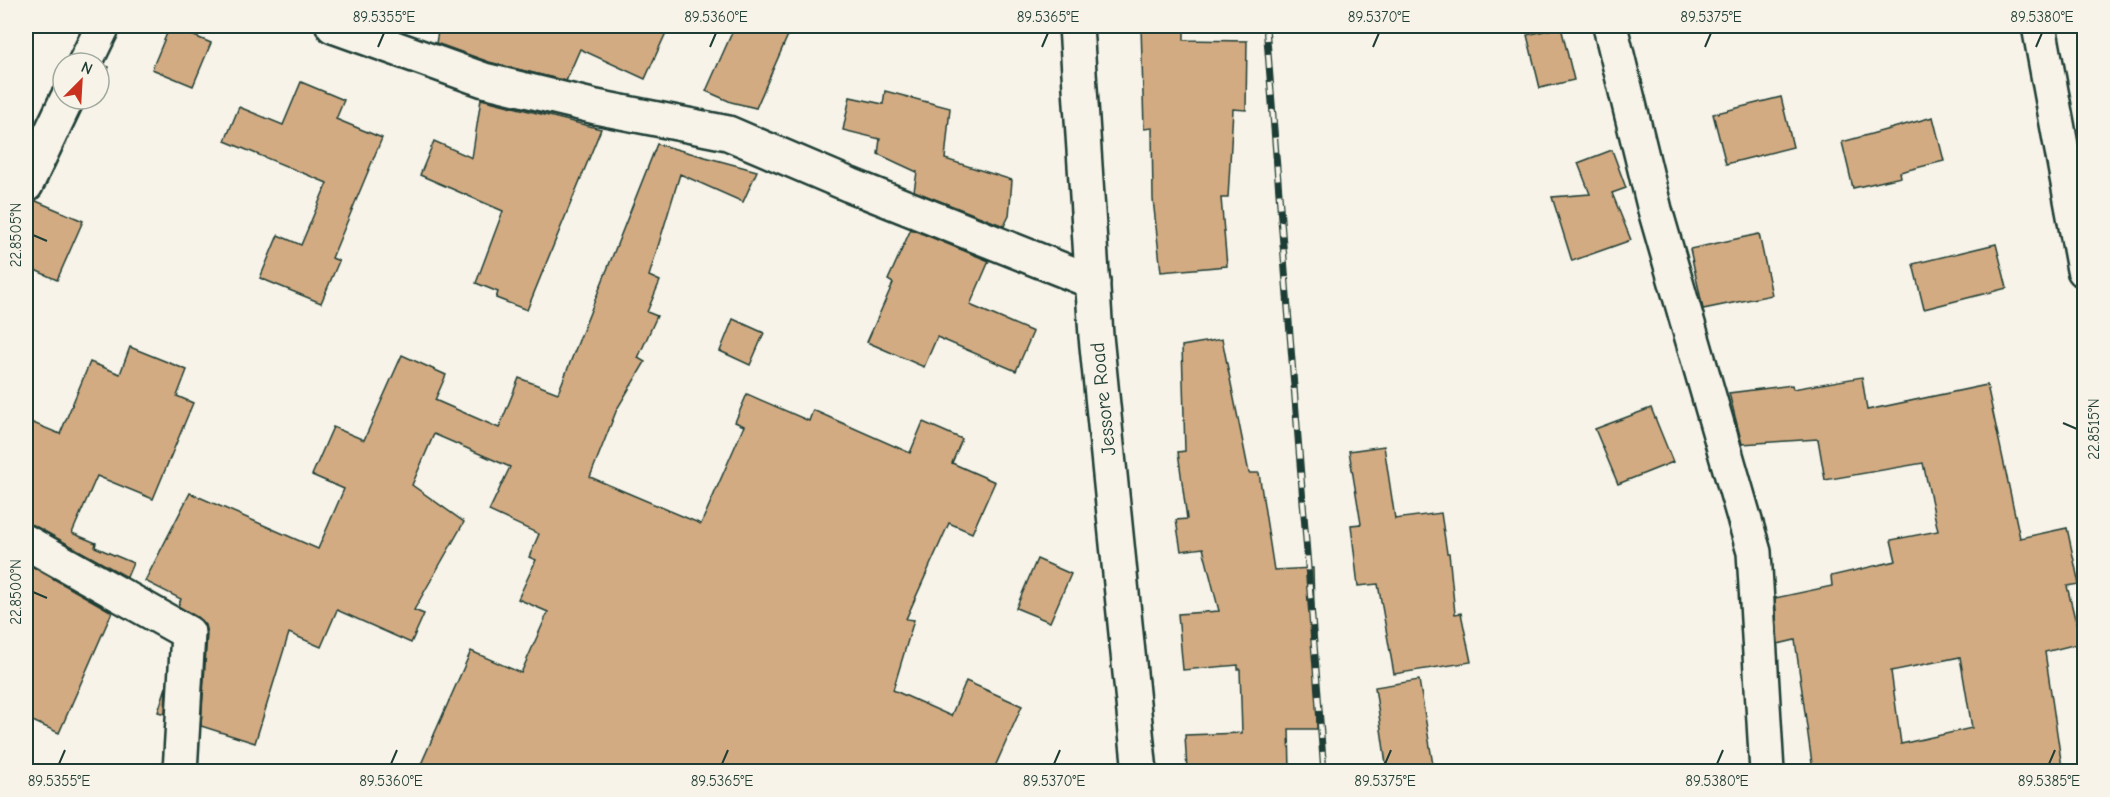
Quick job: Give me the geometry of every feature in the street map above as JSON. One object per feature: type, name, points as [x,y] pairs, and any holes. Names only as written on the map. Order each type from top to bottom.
[{"type":"main road","points":[[91,51],[103,26]]},
{"type":"main road","points":[[333,26],[484,80],[728,133],[850,185],[1093,282]]},
{"type":"main road","name":"Jessore Road","points":[[1076,26],[1093,282],[1140,771]]},
{"type":"main road","points":[[1610,26],[1655,210],[1754,552],[1767,771]]},
{"type":"main road","points":[[2038,26],[2083,249]]},
{"type":"main road","points":[[26,185],[62,111]]},
{"type":"main road","points":[[26,542],[188,633],[180,771]]},
{"type":"building","points":[[170,26],[211,43],[193,86],[152,69]]},
{"type":"building","points":[[439,26],[669,26],[645,79],[580,49],[566,81],[489,62],[436,43]]},
{"type":"building","points":[[735,26],[792,26],[756,108],[731,102],[706,91]]},
{"type":"building","points":[[1141,26],[1184,26],[1184,40],[1247,41],[1246,110],[1233,109],[1228,198],[1221,198],[1227,266],[1161,272],[1153,199],[1152,128],[1144,129]]},
{"type":"building","points":[[1561,27],[1574,80],[1540,88],[1527,35]]},
{"type":"building","points":[[301,82],[344,100],[336,119],[382,138],[332,258],[339,261],[321,303],[260,278],[278,235],[301,245],[327,183],[225,141],[239,107],[283,125]]},
{"type":"building","points":[[885,91],[950,108],[945,159],[1012,180],[1009,216],[1004,226],[914,191],[917,172],[878,154],[880,139],[843,130],[850,97],[883,104]]},
{"type":"building","points":[[1781,97],[1793,147],[1726,164],[1713,114]]},
{"type":"building","points":[[481,99],[601,129],[527,310],[496,298],[498,292],[476,283],[503,211],[420,175],[434,141],[472,158]]},
{"type":"building","points":[[1933,117],[1944,161],[1900,172],[1901,177],[1853,188],[1842,142]]},
{"type":"building","points":[[657,144],[757,171],[743,202],[680,174],[649,276],[660,281],[647,312],[657,316],[638,358],[645,362],[617,409],[590,477],[701,524],[744,426],[735,422],[747,394],[809,421],[813,410],[910,453],[923,422],[962,439],[952,463],[995,482],[972,533],[949,523],[906,619],[914,620],[893,690],[951,716],[966,681],[1022,706],[993,771],[418,771],[471,651],[521,673],[548,612],[518,599],[536,560],[529,557],[539,534],[489,511],[510,467],[434,434],[412,485],[464,522],[414,610],[424,614],[411,643],[337,610],[321,647],[289,633],[255,743],[201,726],[207,634],[205,625],[197,617],[178,606],[181,599],[145,581],[190,493],[318,549],[344,489],[312,475],[333,427],[364,440],[402,355],[446,375],[435,400],[499,428],[519,378],[558,393]]},
{"type":"building","points":[[1612,150],[1626,188],[1612,193],[1631,240],[1572,261],[1552,197],[1590,194],[1578,163]]},
{"type":"building","points":[[36,201],[83,221],[57,280],[26,266],[26,203]]},
{"type":"building","points":[[911,229],[989,261],[970,305],[1033,332],[1016,371],[937,337],[924,367],[867,342],[893,283],[888,280]]},
{"type":"building","points":[[1759,234],[1772,295],[1703,309],[1690,249]]},
{"type":"building","points":[[1996,244],[2007,288],[1924,309],[1913,264]]},
{"type":"building","points":[[733,319],[764,333],[750,365],[720,351]]},
{"type":"building","points":[[1222,339],[1249,473],[1259,473],[1274,570],[1313,568],[1317,729],[1289,729],[1290,771],[1187,771],[1185,735],[1242,733],[1238,665],[1183,670],[1178,614],[1219,611],[1203,548],[1181,551],[1176,520],[1187,519],[1178,452],[1185,451],[1182,346]]},
{"type":"building","points":[[130,347],[187,370],[177,396],[193,403],[153,499],[97,476],[72,533],[96,543],[95,547],[133,563],[127,577],[26,523],[26,420],[60,434],[90,362],[120,374]]},
{"type":"building","points":[[1862,377],[1867,410],[1987,385],[2020,538],[2067,528],[2079,584],[2067,586],[2081,643],[2045,652],[2062,767],[2030,771],[1813,771],[1795,640],[1778,644],[1775,598],[1832,586],[1831,576],[1896,561],[1891,540],[1938,531],[1923,463],[1825,480],[1818,439],[1742,444],[1729,393],[1792,385],[1793,389]],"holes":[[[1960,657],[1972,728],[1901,744],[1891,671]]]},
{"type":"building","points":[[1651,408],[1673,462],[1618,484],[1595,429]]},
{"type":"building","points":[[1384,446],[1395,519],[1441,513],[1447,553],[1449,553],[1455,614],[1461,613],[1471,662],[1394,674],[1378,584],[1358,586],[1351,525],[1361,524],[1349,451]]},
{"type":"building","points":[[1037,559],[1071,574],[1050,622],[1016,608]]},
{"type":"building","points":[[26,563],[112,612],[59,733],[26,718]]},
{"type":"building","points":[[1419,680],[1434,771],[1387,771],[1375,687]]},
{"type":"building","points":[[166,687],[165,714],[158,712]]},
{"type":"railway","points":[[1266,26],[1324,772]]}]
